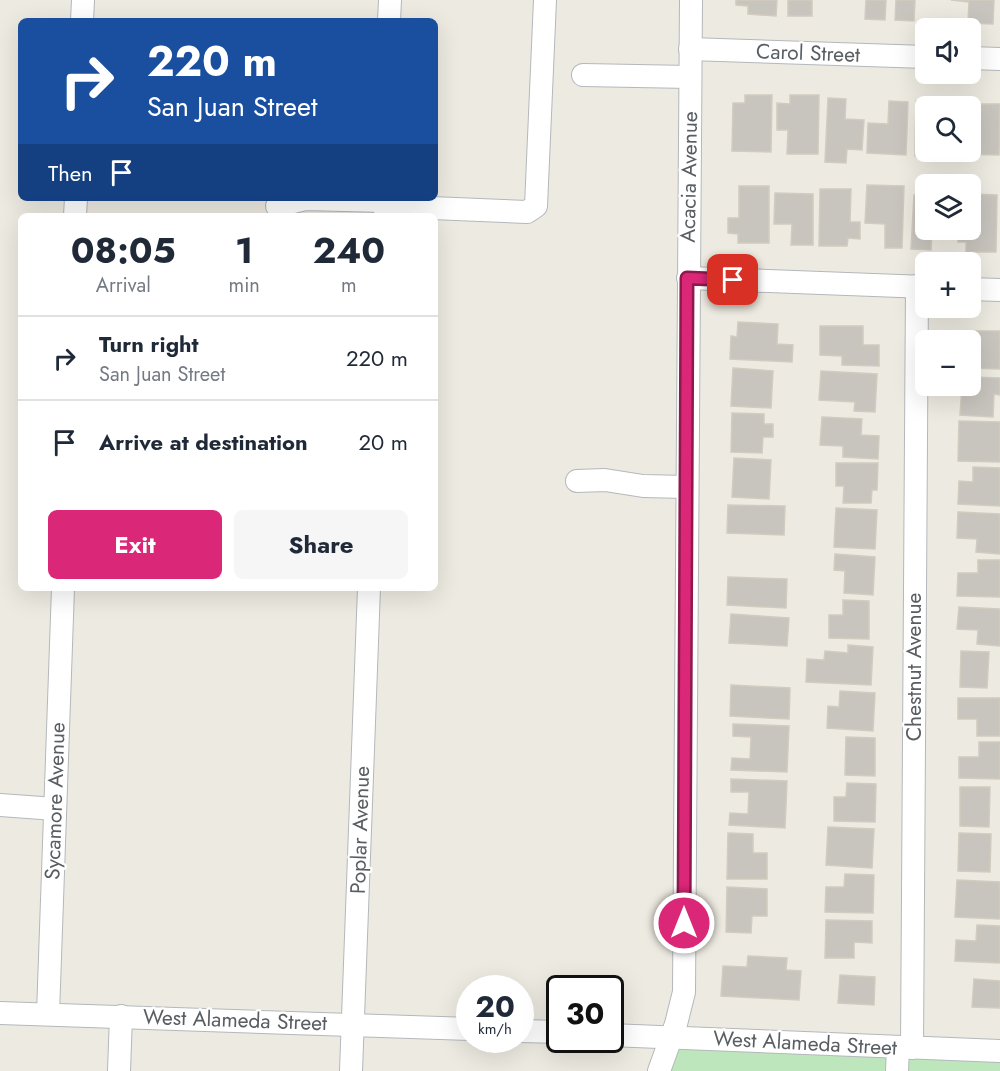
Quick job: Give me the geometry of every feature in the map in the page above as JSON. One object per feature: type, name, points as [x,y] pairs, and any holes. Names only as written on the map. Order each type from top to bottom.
[{"type":"street","points":[[82,18],[83,0]]},
{"type":"street","points":[[389,18],[390,0]]},
{"type":"street","points":[[330,201],[528,212],[536,206],[545,0]]},
{"type":"street","name":"Acacia Avenue","points":[[659,1071],[676,1024],[684,992],[687,278],[691,0]]},
{"type":"street","name":"Carol Street","points":[[690,49],[915,57]]},
{"type":"street","points":[[981,58],[1000,59]]},
{"type":"street","points":[[583,75],[690,78]]},
{"type":"street","points":[[277,206],[296,201]]},
{"type":"street","points":[[687,278],[915,287]]},
{"type":"street","points":[[981,289],[1000,290]]},
{"type":"street","name":"Chestnut Avenue","points":[[897,1071],[905,1048],[920,318]]},
{"type":"street","points":[[577,481],[605,480],[643,486],[686,487]]},
{"type":"street","name":"Sycamore Avenue","points":[[48,1014],[63,591]]},
{"type":"street","name":"Poplar Avenue","points":[[351,1071],[369,591]]},
{"type":"street","points":[[0,805],[55,809]]},
{"type":"street","name":"West Alameda Street","points":[[0,1012],[456,1028]]},
{"type":"street","points":[[119,1071],[121,1016]]},
{"type":"street","name":"West Alameda Street","points":[[624,1035],[1000,1051]]},
{"type":"green space","points":[[671,1037],[1000,1051],[1000,1071],[659,1071]]},
{"type":"building","points":[[736,0],[777,0],[776,16],[748,14],[748,6],[736,5]]},
{"type":"building","points":[[788,0],[812,0],[812,16],[788,16]]},
{"type":"building","points":[[866,0],[886,0],[885,20],[865,19]]},
{"type":"building","points":[[896,0],[915,0],[914,21],[895,20]]},
{"type":"building","points":[[951,0],[994,0],[993,24],[981,24],[981,18],[968,18],[969,2]]},
{"type":"building","points":[[745,95],[772,95],[771,152],[732,151],[733,103],[745,103]]},
{"type":"building","points":[[790,95],[819,95],[818,154],[787,154],[788,130],[777,130],[777,103],[790,104]]},
{"type":"building","points":[[828,98],[846,99],[845,119],[864,120],[862,150],[847,149],[846,163],[825,162]]},
{"type":"building","points":[[889,101],[908,102],[906,155],[867,153],[868,123],[888,124]]},
{"type":"building","points":[[981,104],[1000,104],[999,155],[981,155]]},
{"type":"building","points":[[867,185],[904,186],[902,248],[885,248],[885,224],[865,223]]},
{"type":"building","points":[[739,186],[769,186],[769,243],[738,243],[738,234],[728,233],[728,218],[739,218]]},
{"type":"building","points":[[820,189],[851,189],[850,222],[860,222],[860,239],[848,238],[847,246],[819,246]]},
{"type":"building","points":[[775,193],[813,194],[813,245],[791,245],[792,224],[774,224]]},
{"type":"building","points":[[981,194],[997,195],[996,252],[966,252],[966,242],[958,242],[958,240],[981,240]]},
{"type":"building","points":[[915,195],[915,240],[932,240],[931,250],[911,249]]},
{"type":"building","points":[[738,322],[778,324],[777,344],[793,345],[792,362],[730,359],[731,336],[737,337]]},
{"type":"building","points":[[820,326],[863,326],[863,345],[879,345],[879,366],[842,365],[842,356],[820,355]]},
{"type":"building","points":[[981,331],[1000,331],[1000,369],[981,368]]},
{"type":"building","points":[[733,368],[773,371],[771,408],[731,406]]},
{"type":"building","points":[[821,371],[877,374],[875,412],[854,411],[855,402],[819,400]]},
{"type":"building","points":[[981,377],[1000,378],[1000,395],[994,394],[993,417],[960,415],[961,396],[981,396]]},
{"type":"building","points":[[732,413],[764,414],[764,424],[773,424],[773,437],[763,437],[762,453],[731,452]]},
{"type":"building","points":[[822,417],[862,419],[861,435],[879,436],[878,459],[843,457],[843,446],[820,445]]},
{"type":"building","points":[[959,421],[1000,422],[1000,462],[958,461]]},
{"type":"building","points":[[734,458],[771,460],[769,499],[732,497]]},
{"type":"building","points":[[836,463],[878,463],[877,490],[872,490],[871,503],[843,503],[844,486],[836,486]]},
{"type":"building","points":[[973,467],[1000,468],[1000,506],[958,504],[959,481],[973,482]]},
{"type":"building","points":[[728,505],[785,506],[784,535],[727,533]]},
{"type":"building","points":[[836,508],[877,510],[875,549],[834,547]]},
{"type":"building","points":[[958,512],[1000,514],[1000,554],[976,552],[977,539],[957,538]]},
{"type":"building","points":[[835,554],[875,557],[873,595],[844,593],[845,571],[834,570]]},
{"type":"building","points":[[978,560],[1000,560],[1000,597],[957,596],[958,573],[978,573]]},
{"type":"building","points":[[728,577],[787,579],[786,608],[727,605]]},
{"type":"building","points":[[843,600],[869,601],[869,639],[829,638],[829,615],[843,615]]},
{"type":"building","points":[[959,607],[1000,609],[1000,646],[977,644],[978,630],[957,629]]},
{"type":"building","points":[[731,614],[789,618],[787,646],[729,643]]},
{"type":"building","points":[[848,645],[873,647],[871,685],[806,682],[807,659],[824,660],[825,651],[848,653]]},
{"type":"building","points":[[961,651],[989,652],[987,688],[960,687]]},
{"type":"building","points":[[731,685],[790,688],[789,719],[730,716]]},
{"type":"building","points":[[840,691],[875,693],[873,731],[827,728],[828,706],[839,707]]},
{"type":"building","points":[[958,698],[1000,698],[1000,736],[977,736],[977,719],[958,719]]},
{"type":"building","points":[[733,724],[789,726],[787,772],[731,770],[732,758],[750,759],[751,737],[733,736]]},
{"type":"building","points":[[846,737],[875,738],[875,776],[845,775]]},
{"type":"building","points":[[979,742],[1000,742],[1000,779],[959,778],[959,757],[979,757]]},
{"type":"building","points":[[731,779],[787,781],[785,828],[729,825],[730,813],[748,814],[749,792],[731,792]]},
{"type":"building","points":[[847,783],[876,784],[875,822],[834,821],[834,797],[846,797]]},
{"type":"building","points":[[960,787],[990,787],[989,827],[960,826]]},
{"type":"building","points":[[828,827],[874,829],[872,868],[826,865]]},
{"type":"building","points":[[728,833],[753,834],[753,853],[767,853],[767,879],[727,879]]},
{"type":"building","points":[[959,833],[991,834],[990,872],[958,871]]},
{"type":"building","points":[[845,874],[874,875],[873,913],[825,912],[826,887],[844,887]]},
{"type":"building","points":[[957,880],[1000,882],[1000,919],[955,917]]},
{"type":"building","points":[[727,887],[767,889],[767,916],[752,916],[751,933],[726,932]]},
{"type":"building","points":[[826,920],[872,921],[872,943],[854,942],[854,958],[825,958]]},
{"type":"building","points":[[977,925],[1000,926],[1000,963],[955,961],[956,940],[976,941]]},
{"type":"building","points":[[748,956],[787,958],[786,970],[801,971],[799,1000],[721,996],[723,966],[747,967]]},
{"type":"building","points":[[840,975],[875,977],[874,1005],[838,1003]]},
{"type":"building","points":[[974,979],[1000,981],[1000,1008],[972,1007]]},
{"type":"route","points":[[684,923],[687,278],[733,280]]}]
